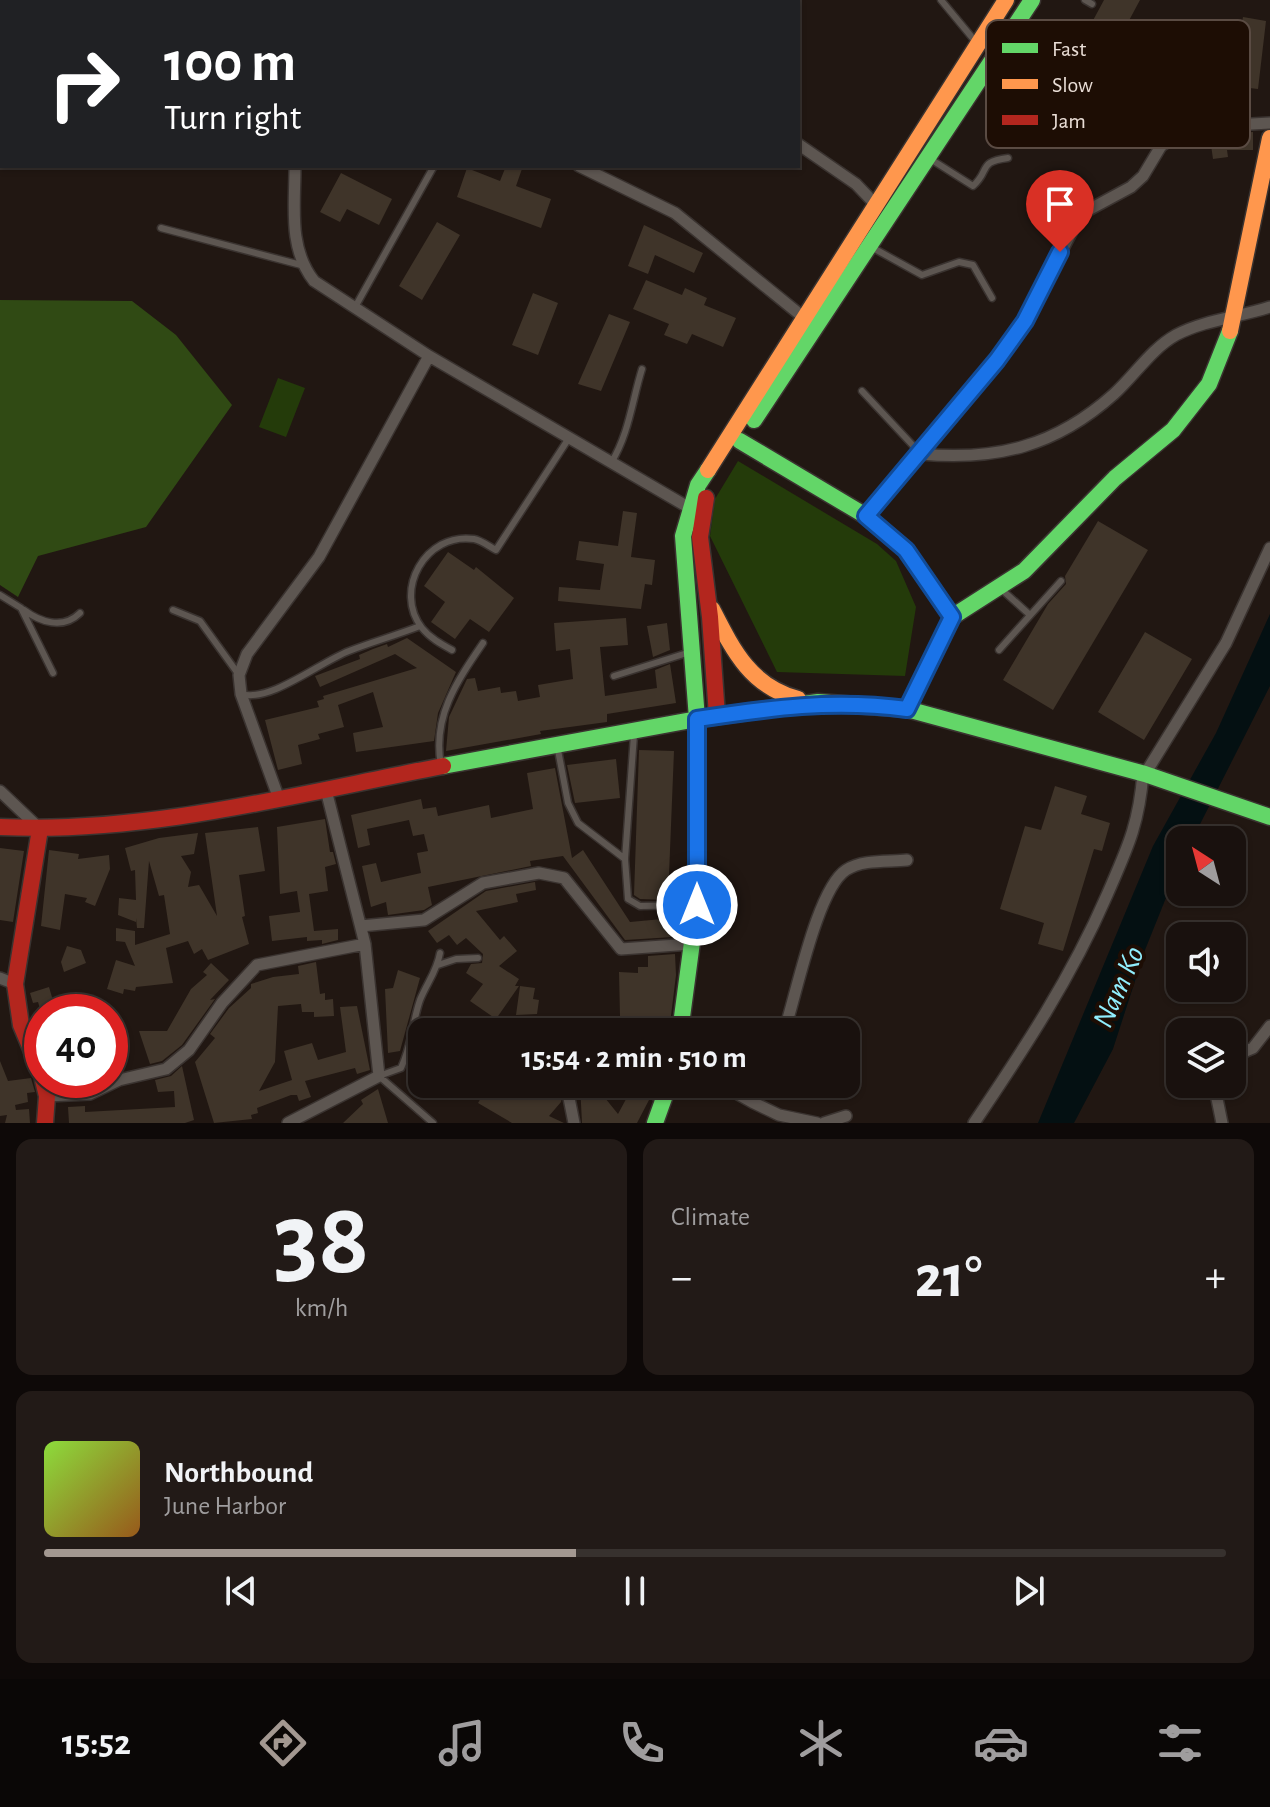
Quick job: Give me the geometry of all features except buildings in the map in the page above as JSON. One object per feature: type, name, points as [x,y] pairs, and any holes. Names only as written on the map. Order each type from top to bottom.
[{"type":"main road","points":[[993,20],[1006,0]]},
{"type":"main road","points":[[1019,20],[1032,0]]},
{"type":"main road","points":[[682,1018],[697,905],[697,719],[683,536],[796,343],[803,317],[914,150],[986,30]]},
{"type":"main road","points":[[717,716],[709,603],[695,511],[698,485],[796,343],[870,247],[986,70]]},
{"type":"main road","points":[[907,709],[952,617],[1024,571],[1115,478],[1173,430],[1209,384],[1235,319],[1270,138]]},
{"type":"main road","points":[[740,441],[866,516],[906,550],[952,617]]},
{"type":"main road","points":[[709,603],[752,678],[776,694],[818,702]]},
{"type":"main road","points":[[0,827],[40,829],[139,823],[697,719],[818,702],[907,709],[1146,774],[1262,812]]},
{"type":"main road","points":[[24,1033],[7,981],[40,829]]},
{"type":"main road","points":[[44,1098],[45,1123]]},
{"type":"main road","points":[[655,1123],[665,1098]]},
{"type":"street","points":[[1250,124],[1270,123]]},
{"type":"street","points":[[800,145],[856,184],[890,216]]},
{"type":"street","points":[[866,516],[921,454],[1025,321],[1081,214],[1131,187],[1143,176],[1160,148]]},
{"type":"street","points":[[295,168],[295,239],[301,265],[314,281],[429,356],[695,511]]},
{"type":"street","points":[[583,168],[644,195],[686,220],[803,317]]},
{"type":"street","points":[[921,454],[960,457],[1002,452],[1049,439],[1114,394],[1159,346],[1176,335],[1196,326],[1235,319],[1270,307]]},
{"type":"street","points":[[279,799],[241,694],[239,675],[247,654],[319,557],[429,356]]},
{"type":"street","points":[[974,1123],[1039,1028],[1080,956],[1138,822],[1146,774],[1226,643],[1270,548]]},
{"type":"street","points":[[288,1123],[379,1076],[365,944],[326,790]]},
{"type":"street","points":[[0,791],[40,829]]},
{"type":"street","points":[[788,1018],[821,905],[844,871],[865,863],[907,860]]},
{"type":"street","points":[[361,926],[424,920],[483,883],[539,873],[564,878],[621,949],[691,944]]},
{"type":"street","points":[[128,1078],[166,1069],[189,1050],[222,1003],[257,965],[365,944]]},
{"type":"street","points":[[1246,1051],[1253,1048],[1270,1026]]},
{"type":"street","points":[[569,1098],[574,1123]]},
{"type":"street","points":[[745,1098],[779,1115],[817,1123]]},
{"type":"street","points":[[752,1102],[755,1098]]},
{"type":"street","points":[[1217,1098],[1222,1123]]},
{"type":"street","points":[[824,1123],[846,1116]]},
{"type":"lane","points":[[941,0],[977,44]]},
{"type":"lane","points":[[929,157],[973,186],[980,180],[983,166],[991,160],[1008,158]]},
{"type":"lane","points":[[354,309],[433,168]]},
{"type":"lane","points":[[161,228],[301,265]]},
{"type":"lane","points":[[870,247],[922,275],[959,262],[973,265],[992,298]]},
{"type":"lane","points":[[611,463],[625,441],[629,409],[642,369]]},
{"type":"lane","points":[[862,391],[921,454]]},
{"type":"lane","points":[[452,650],[420,626],[408,592],[417,568],[434,548],[448,543],[474,539],[496,550],[569,438]]},
{"type":"lane","points":[[999,650],[1061,581]]},
{"type":"lane","points":[[999,587],[1030,615]]},
{"type":"lane","points":[[0,595],[37,621],[62,623],[80,613]]},
{"type":"lane","points":[[21,608],[53,673]]},
{"type":"lane","points":[[173,610],[200,621],[239,675]]},
{"type":"lane","points":[[241,694],[252,698],[295,680],[345,653],[420,626]]},
{"type":"lane","points":[[441,768],[437,745],[439,727],[452,689],[483,643]]},
{"type":"lane","points":[[614,676],[692,652]]},
{"type":"lane","points":[[634,731],[625,859],[626,893],[632,904],[697,905]]},
{"type":"lane","points":[[557,746],[568,803],[578,823],[625,859]]},
{"type":"lane","points":[[416,1018],[440,953]]},
{"type":"lane","points":[[438,965],[456,959],[478,958]]},
{"type":"lane","points":[[408,1053],[401,1068],[379,1076],[433,1123]]},
{"type":"lane","points":[[657,1098],[664,1103]]},
{"type":"green space","points":[[0,300],[132,301],[176,335],[232,405],[146,527],[38,556],[18,597],[0,585]]},
{"type":"green space","points":[[278,378],[305,388],[286,437],[259,427]]},
{"type":"green space","points":[[738,461],[877,544],[896,561],[916,607],[905,676],[777,672],[710,536],[715,499]]},
{"type":"water","name":"Nam Ko","points":[[1270,614],[1270,686],[1199,826],[1166,826],[1166,898],[1145,950],[1113,1049],[1074,1123],[1038,1123],[1153,846],[1216,733]]},
{"type":"traffic: fast","points":[[1019,20],[1032,0]]},
{"type":"traffic: fast","points":[[754,420],[986,69]]},
{"type":"traffic: fast","points":[[952,617],[1024,571],[1115,478],[1173,430],[1209,384],[1230,331]]},
{"type":"traffic: fast","points":[[740,441],[866,516],[906,550],[952,617],[907,709]]},
{"type":"traffic: fast","points":[[708,470],[698,485],[683,536],[697,719],[818,702],[907,709],[1145,774],[1270,817]]},
{"type":"traffic: fast","points":[[682,1018],[697,905],[697,719]]},
{"type":"traffic: fast","points":[[443,766],[697,719]]},
{"type":"traffic: fast","points":[[655,1123],[664,1098]]},
{"type":"traffic: slow","points":[[993,20],[1006,0]]},
{"type":"traffic: slow","points":[[708,470],[986,32]]},
{"type":"traffic: slow","points":[[1230,331],[1270,138]]},
{"type":"traffic: slow","points":[[712,609],[736,652],[755,676],[781,693],[798,699]]},
{"type":"traffic: jam","points":[[706,498],[700,537],[717,716]]},
{"type":"traffic: jam","points":[[0,827],[56,828],[167,818],[223,810],[443,766]]},
{"type":"traffic: jam","points":[[24,1032],[15,984],[40,829]]},
{"type":"traffic: jam","points":[[45,1123],[47,1098]]},
{"type":"route","points":[[697,905],[697,719],[818,702],[907,709],[952,617],[906,550],[866,516],[997,360],[1025,321],[1060,252]]}]
